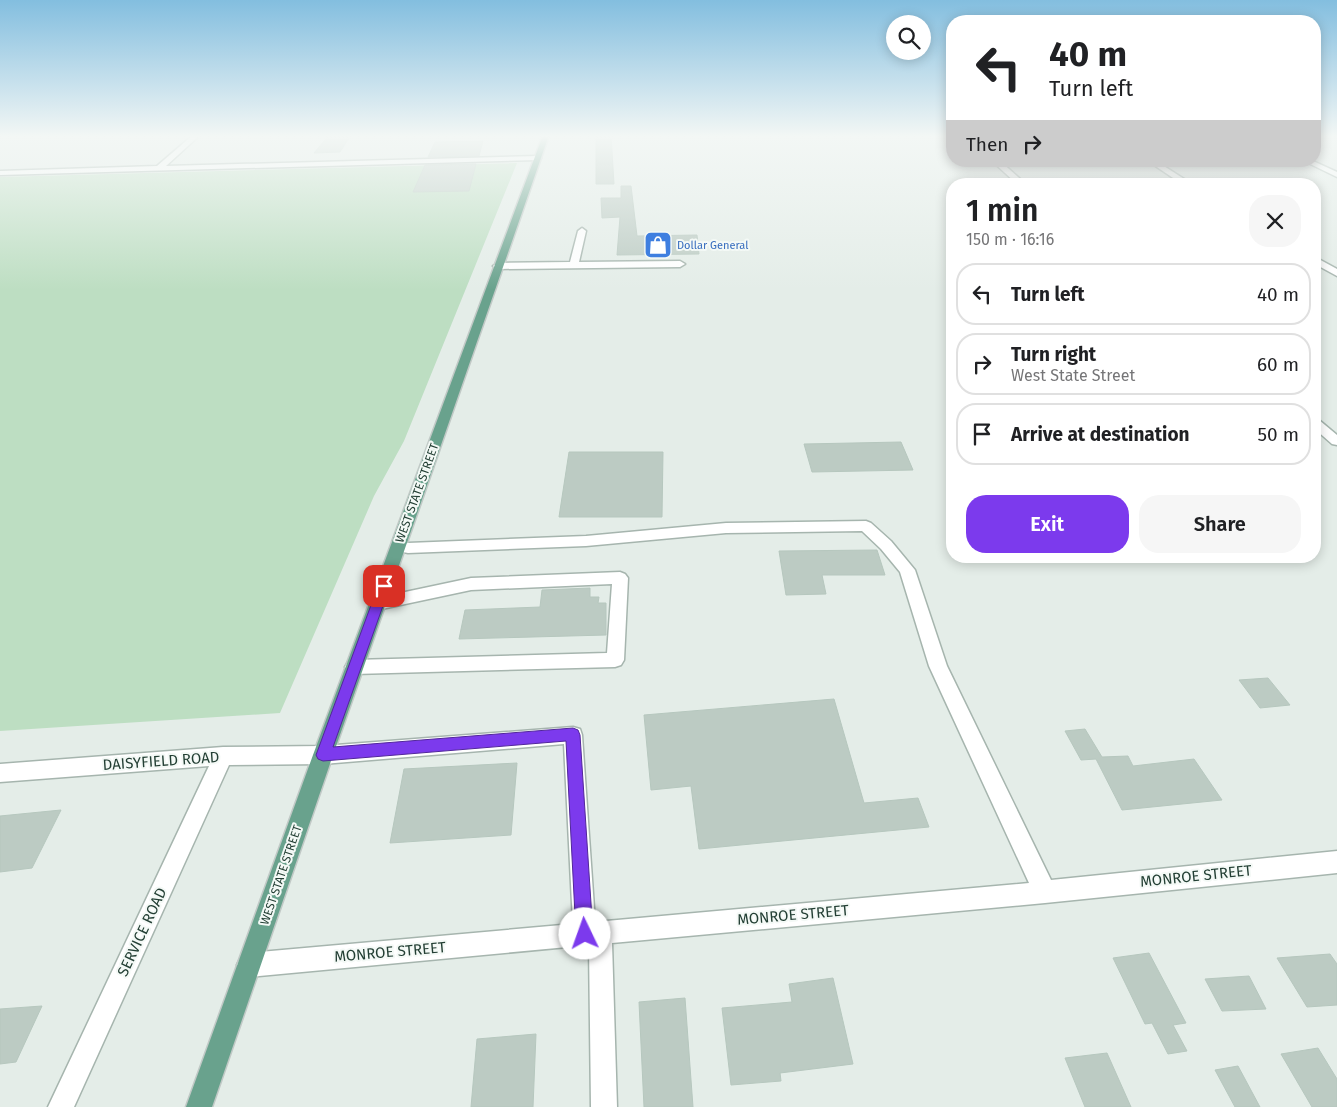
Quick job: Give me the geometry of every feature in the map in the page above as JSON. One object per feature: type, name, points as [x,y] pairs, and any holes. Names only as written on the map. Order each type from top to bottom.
[{"type":"main road","name":"WEST STATE STREET","points":[[199,1107],[354,667],[527,187]]},
{"type":"street","points":[[574,265],[582,231]]},
{"type":"street","points":[[498,266],[680,264]]},
{"type":"street","points":[[1321,264],[1337,273]]},
{"type":"street","points":[[1321,428],[1337,441]]},
{"type":"street","points":[[408,548],[586,541],[726,528],[866,526],[886,544],[907,570],[938,666],[1045,892]]},
{"type":"street","points":[[354,667],[615,660],[620,578],[471,584],[377,604]]},
{"type":"street","name":"DAISYFIELD ROAD","points":[[0,773],[224,756],[323,755],[573,735],[592,934]]},
{"type":"street","name":"SERVICE ROAD","points":[[61,1107],[224,756]]},
{"type":"street","name":"MONROE STREET","points":[[249,965],[1045,892],[1337,862]]},
{"type":"street","points":[[592,934],[604,1107]]},
{"type":"green space","points":[[0,187],[507,187],[404,441],[374,496],[280,713],[0,731]]},
{"type":"building","points":[[415,187],[470,187],[469,191],[413,192]]},
{"type":"building","points":[[621,187],[631,187],[637,236],[697,235],[699,254],[617,255],[620,217],[602,218],[601,198],[621,198]]},
{"type":"building","points":[[901,442],[913,470],[812,472],[804,444]]},
{"type":"building","points":[[569,452],[663,452],[662,517],[559,517]]},
{"type":"building","points":[[877,550],[885,575],[822,575],[826,594],[786,595],[779,551]]},
{"type":"building","points":[[590,588],[590,597],[599,597],[598,603],[606,603],[606,635],[459,639],[465,610],[540,607],[542,590]]},
{"type":"building","points":[[1268,678],[1290,705],[1260,708],[1239,680]]},
{"type":"building","points":[[834,699],[864,803],[918,798],[929,827],[699,849],[691,786],[651,790],[644,715]]},
{"type":"building","points":[[1085,729],[1102,757],[1128,756],[1133,766],[1194,759],[1222,800],[1122,810],[1096,759],[1081,760],[1065,731]]},
{"type":"building","points":[[517,763],[511,835],[390,843],[404,769]]},
{"type":"building","points":[[61,810],[32,868],[0,872],[0,816]]},
{"type":"building","points":[[1149,953],[1186,1023],[1173,1025],[1187,1051],[1168,1054],[1152,1023],[1145,1024],[1113,958]]},
{"type":"building","points":[[1330,954],[1337,964],[1337,1005],[1307,1007],[1277,958]]},
{"type":"building","points":[[1249,976],[1266,1009],[1222,1011],[1205,979]]},
{"type":"building","points":[[833,978],[853,1064],[780,1073],[781,1081],[731,1085],[722,1008],[792,1002],[789,984]]},
{"type":"building","points":[[685,998],[693,1107],[644,1107],[639,1002]]},
{"type":"building","points":[[42,1006],[16,1062],[0,1064],[0,1009]]},
{"type":"building","points":[[536,1034],[533,1107],[471,1107],[477,1039]]},
{"type":"building","points":[[1318,1048],[1337,1079],[1337,1107],[1312,1107],[1281,1054]]},
{"type":"building","points":[[1107,1053],[1131,1107],[1085,1107],[1065,1058]]},
{"type":"building","points":[[1238,1066],[1260,1107],[1235,1107],[1215,1070]]},
{"type":"place","name":"Dollar General","points":[[658,245]]},
{"type":"route","points":[[384,586],[323,755],[573,735],[585,934]]}]
